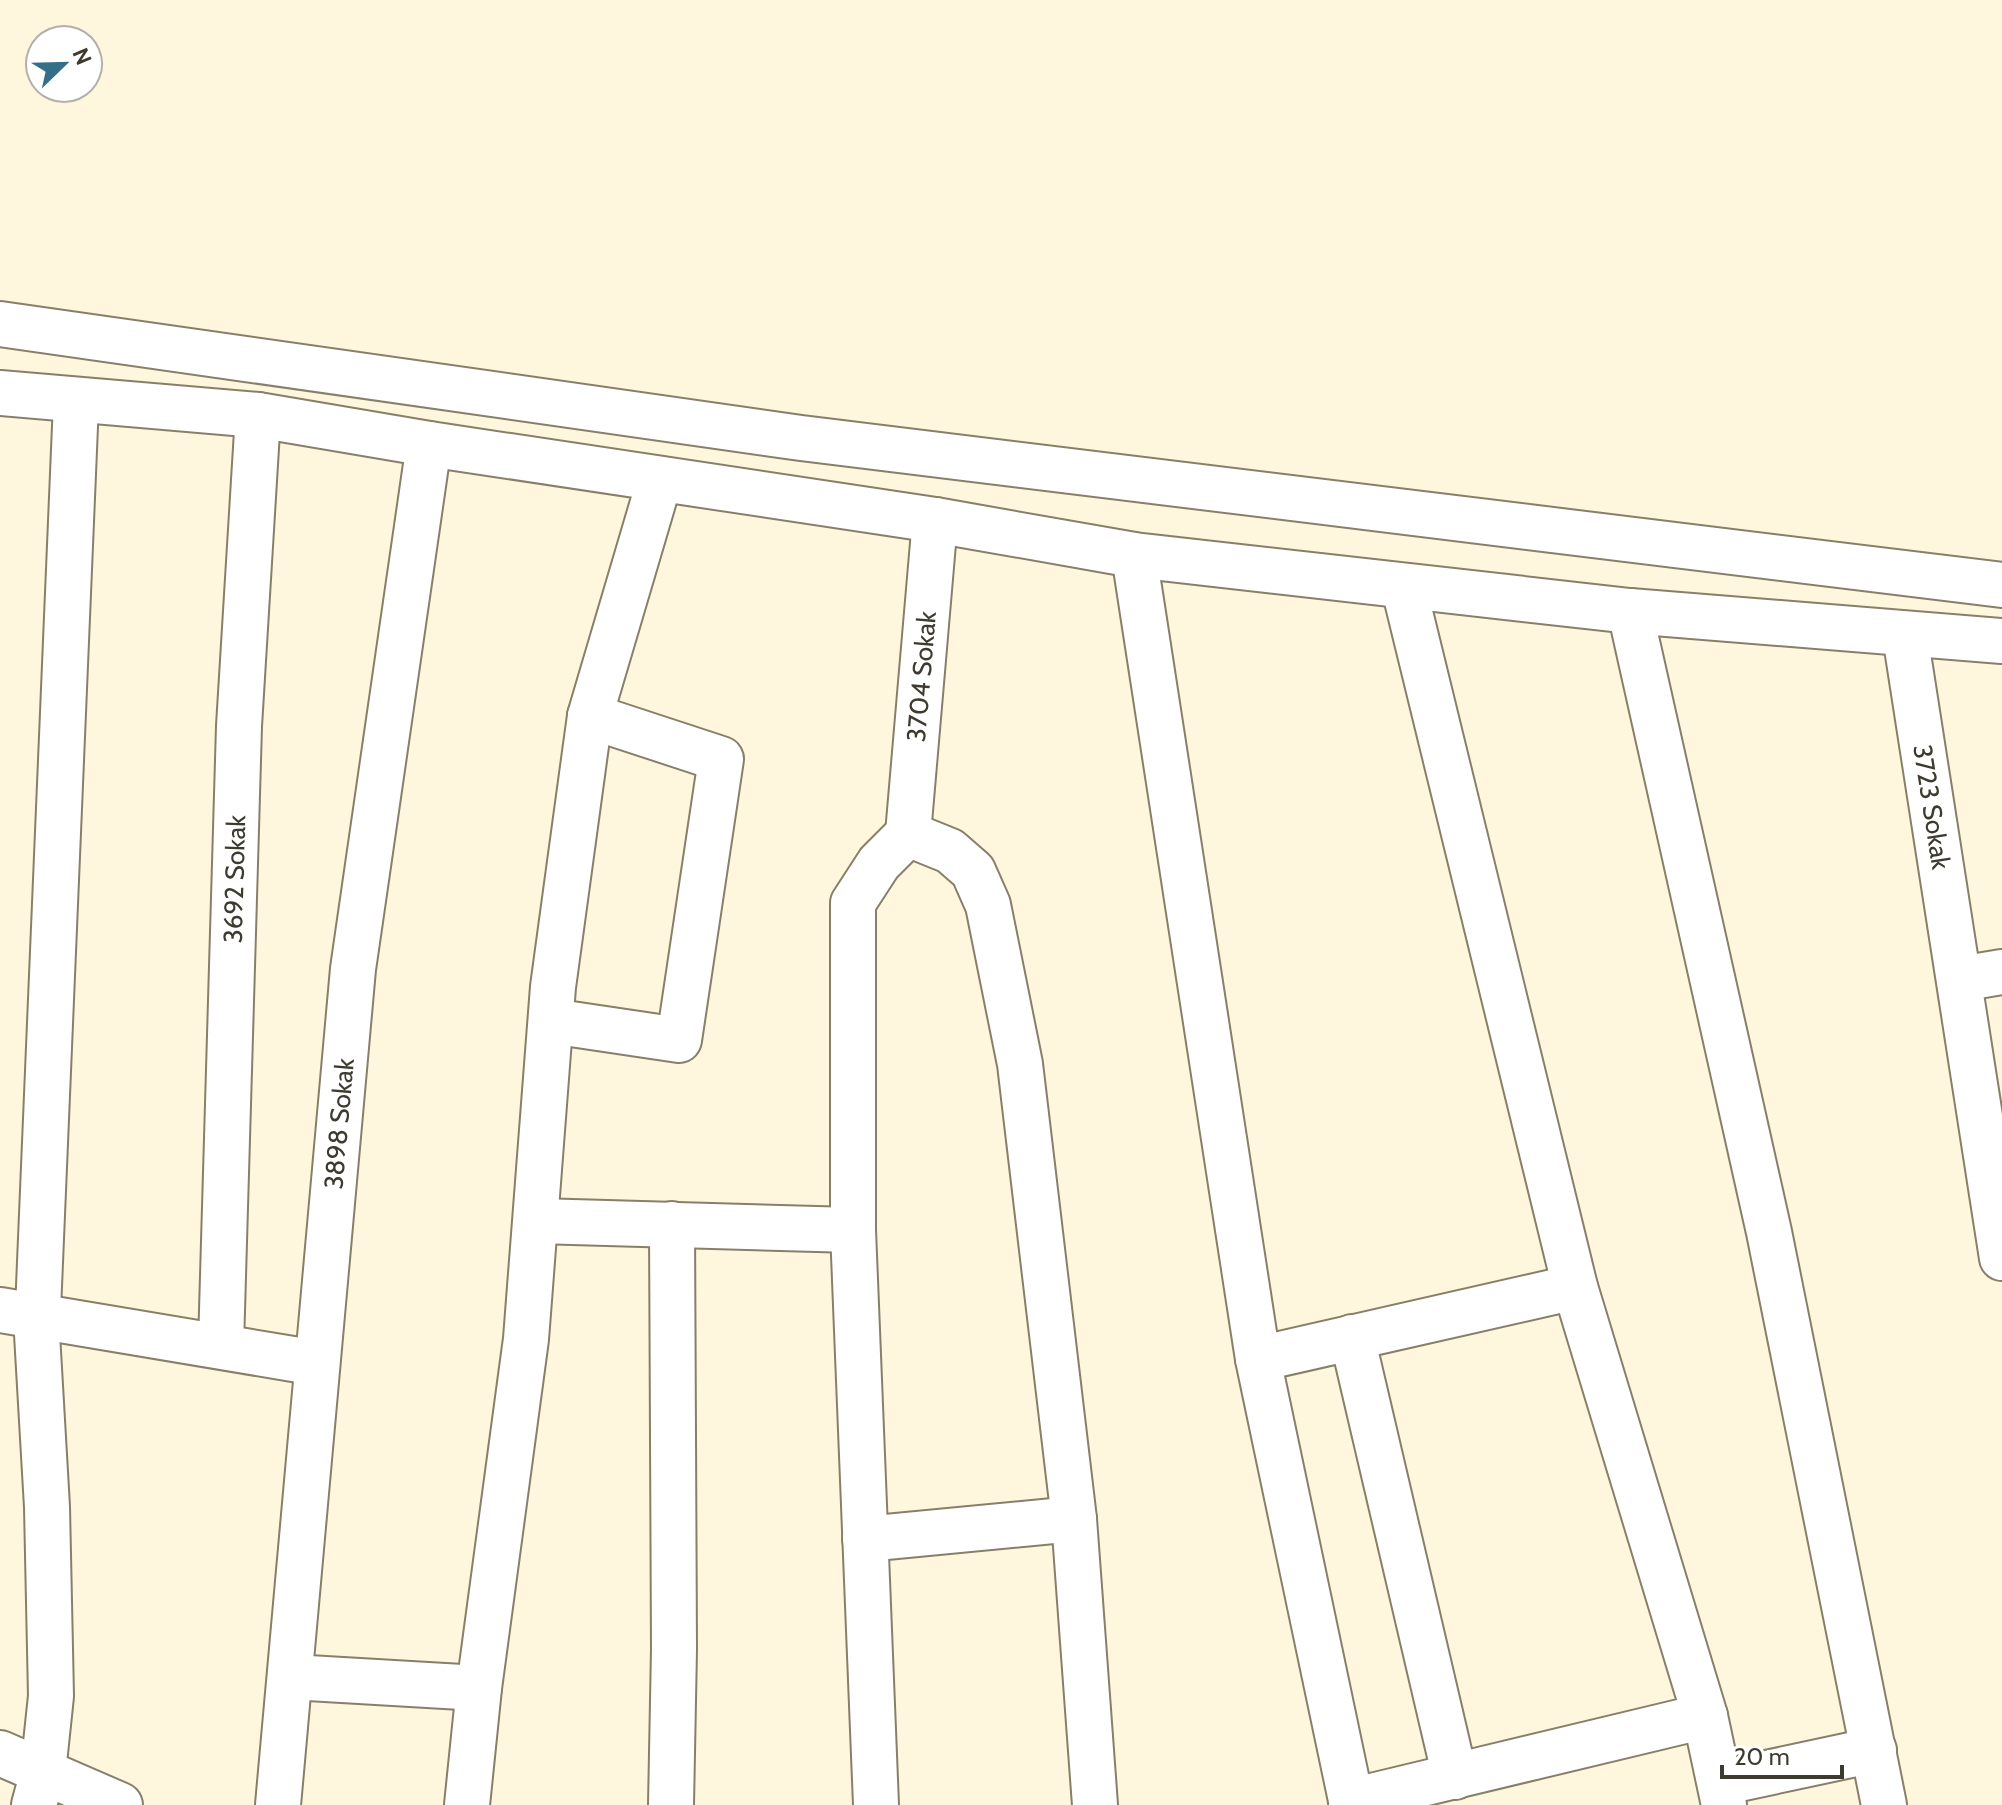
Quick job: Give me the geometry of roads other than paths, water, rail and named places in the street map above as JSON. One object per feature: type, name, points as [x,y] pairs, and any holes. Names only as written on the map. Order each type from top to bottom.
[{"type":"street","points":[[0,324],[801,438],[2002,585]]},
{"type":"street","points":[[0,393],[76,402],[258,415],[429,444],[935,520],[1134,555],[1404,588],[1630,611],[2002,641]]},
{"type":"street","points":[[38,1789],[51,1696],[19,1313],[76,402]]},
{"type":"street","name":"3692 Sokak","points":[[221,1345],[239,726],[258,415]]},
{"type":"street","name":"3898 Sokak","points":[[278,1805],[353,969],[429,444]]},
{"type":"street","points":[[467,1805],[479,1688],[526,1339],[551,1021],[590,716],[660,479]]},
{"type":"street","name":"3704 Sokak","points":[[908,834],[935,520]]},
{"type":"street","points":[[1134,555],[1258,1359],[1352,1803],[1705,1716]]},
{"type":"street","points":[[1404,588],[1575,1287],[1705,1716],[1722,1794],[1874,1750]]},
{"type":"street","points":[[1630,611],[1769,1232],[1884,1805]]},
{"type":"street","name":"3723 Sokak","points":[[1905,635],[2002,1258]]},
{"type":"street","points":[[551,1021],[679,1040],[721,759],[590,716]]},
{"type":"street","points":[[876,1805],[853,1230],[853,903],[879,863],[908,834],[950,851],[973,871],[988,905],[1020,1064],[1074,1519],[1095,1805]]},
{"type":"street","points":[[1960,979],[2002,972]]},
{"type":"street","points":[[537,1221],[853,1230]]},
{"type":"street","points":[[671,1805],[674,1649],[672,1224]]},
{"type":"street","points":[[1258,1359],[1575,1287]]},
{"type":"street","points":[[19,1313],[317,1363]]},
{"type":"street","points":[[1352,1337],[1455,1777]]},
{"type":"street","points":[[865,1539],[1074,1519]]},
{"type":"street","points":[[291,1677],[479,1688]]},
{"type":"street","points":[[0,1753],[38,1789],[120,1805]]}]
